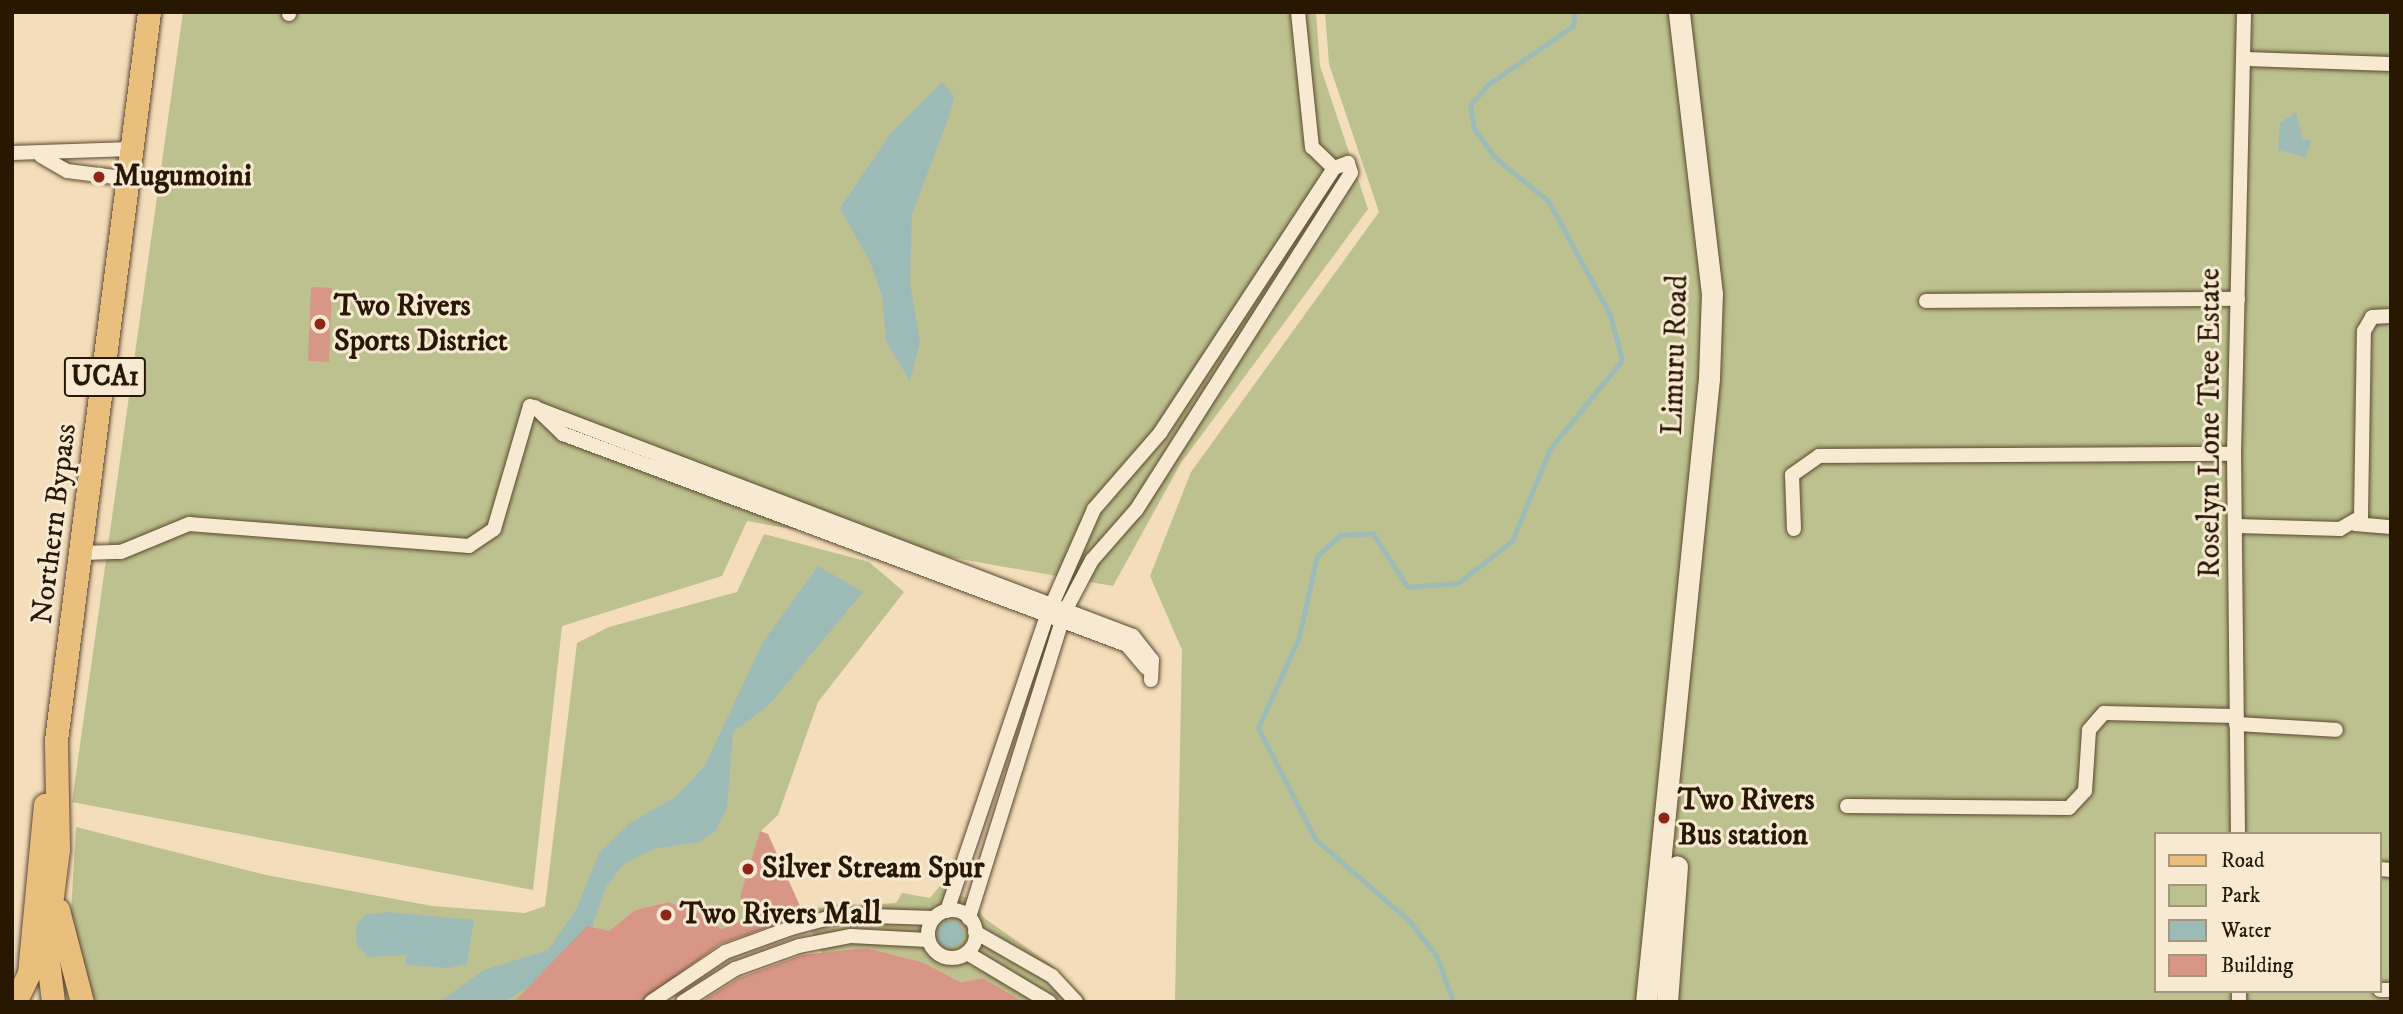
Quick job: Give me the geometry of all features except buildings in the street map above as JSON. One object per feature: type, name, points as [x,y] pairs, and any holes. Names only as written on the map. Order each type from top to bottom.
[{"type":"main road","name":"Northern Bypass","points":[[53,1002],[46,943],[54,887],[56,740],[83,553],[149,12]]},
{"type":"main road","name":"Limuru Road","points":[[1646,1002],[1681,701],[1712,294],[1679,12]]},
{"type":"main road","name":"Limuru Road","points":[[1667,1002],[1685,740],[1681,701]]},
{"type":"main road","name":"UCA1","points":[[15,1002],[29,973],[56,740]]},
{"type":"main road","name":"Limuru Road","points":[[1631,1002],[1667,821]]},
{"type":"main road","points":[[54,887],[66,961],[82,1002]]},
{"type":"street","points":[[1298,12],[1312,147],[1334,168]]},
{"type":"street","name":"Roselyn Lone Tree Estate","points":[[2238,832],[2235,720],[2237,526],[2234,454],[2246,59],[2244,12]]},
{"type":"street","points":[[2246,59],[2391,64]]},
{"type":"street","points":[[12,153],[41,156],[72,146],[132,149]]},
{"type":"street","points":[[41,156],[67,171],[130,179]]},
{"type":"street","points":[[651,1002],[724,952],[791,928],[840,915],[934,918],[947,911],[1056,615],[1106,491],[1160,433],[1334,168],[1345,161],[1352,170],[1056,615],[969,918],[975,932],[1052,976],[1076,1002]]},
{"type":"street","points":[[1926,301],[2238,299]]},
{"type":"street","points":[[2355,524],[2363,503],[2364,331],[2372,317],[2391,316]]},
{"type":"street","points":[[83,553],[121,552],[188,524],[469,547],[494,529],[526,411],[535,407],[547,424],[575,439],[1056,615],[1146,645],[1151,680],[1142,656],[1127,645],[1056,615]]},
{"type":"street","points":[[1794,529],[1792,475],[1819,456],[2234,454]]},
{"type":"street","points":[[2237,526],[2355,524],[2391,527]]},
{"type":"street","points":[[1847,806],[2069,808],[2085,791],[2089,730],[2104,713],[2235,720],[2336,730]]},
{"type":"street","points":[[947,911],[969,918]]},
{"type":"street","points":[[928,940],[934,918]]},
{"type":"street","points":[[967,953],[975,932]]},
{"type":"street","points":[[683,1002],[735,969],[799,946],[851,936],[928,940],[944,957],[967,953],[1049,1002]]},
{"type":"green space","points":[[183,12],[1316,12],[1320,66],[1368,209],[1181,463],[1113,586],[747,521],[722,576],[562,626],[533,890],[72,802]]},
{"type":"green space","points":[[1325,12],[2391,12],[2391,1002],[1175,1002],[1182,650],[1150,576],[1191,472],[1379,212],[1329,64]]},
{"type":"green space","points":[[764,534],[869,562],[904,592],[818,702],[778,815],[760,832],[740,896],[749,918],[721,929],[701,913],[668,902],[635,910],[609,931],[582,968],[519,1002],[97,1002],[82,984],[70,930],[76,827],[266,875],[432,906],[525,913],[545,906],[577,643],[609,627],[737,592]]},
{"type":"green space","points":[[943,882],[958,896],[972,898],[984,918],[1050,964],[1088,1002],[1024,1002],[983,978],[961,982],[922,962],[867,948],[823,955],[801,909],[896,903],[902,893],[930,898]]},
{"type":"water","points":[[942,82],[954,96],[950,114],[912,214],[910,283],[920,342],[910,381],[886,341],[882,296],[870,262],[840,208],[891,133]]},
{"type":"water","points":[[2296,112],[2302,138],[2311,141],[2306,157],[2278,150],[2280,123]]},
{"type":"water","points":[[818,566],[863,592],[769,705],[733,732],[727,808],[716,830],[700,842],[653,849],[624,864],[606,887],[588,939],[569,962],[504,1002],[439,1002],[484,970],[548,950],[577,908],[599,853],[630,823],[677,796],[705,765],[763,642]]},
{"type":"water","points":[[388,912],[474,920],[467,964],[450,968],[406,965],[406,955],[368,957],[357,946],[356,925],[365,915]]},
{"type":"water","points":[[950,921],[960,924],[963,934],[960,944],[950,947],[940,944],[937,934],[940,924]]},
{"type":"waterway","points":[[1453,1002],[1437,957],[1409,921],[1315,839],[1258,728],[1299,637],[1317,556],[1340,535],[1373,533],[1408,587],[1458,583],[1512,541],[1550,449],[1622,360],[1610,315],[1548,201],[1495,158],[1474,129],[1470,105],[1490,83],[1573,26],[1575,12]]},
{"type":"place","name":"Mugumoini","points":[[99,177]]},
{"type":"place","name":"Two Rivers Sports District","points":[[320,324]]},
{"type":"place","name":"Two Rivers Bus station","points":[[1664,818]]},
{"type":"place","name":"Silver Stream Spur","points":[[748,869]]},
{"type":"place","name":"Two Rivers Mall","points":[[666,915]]}]
